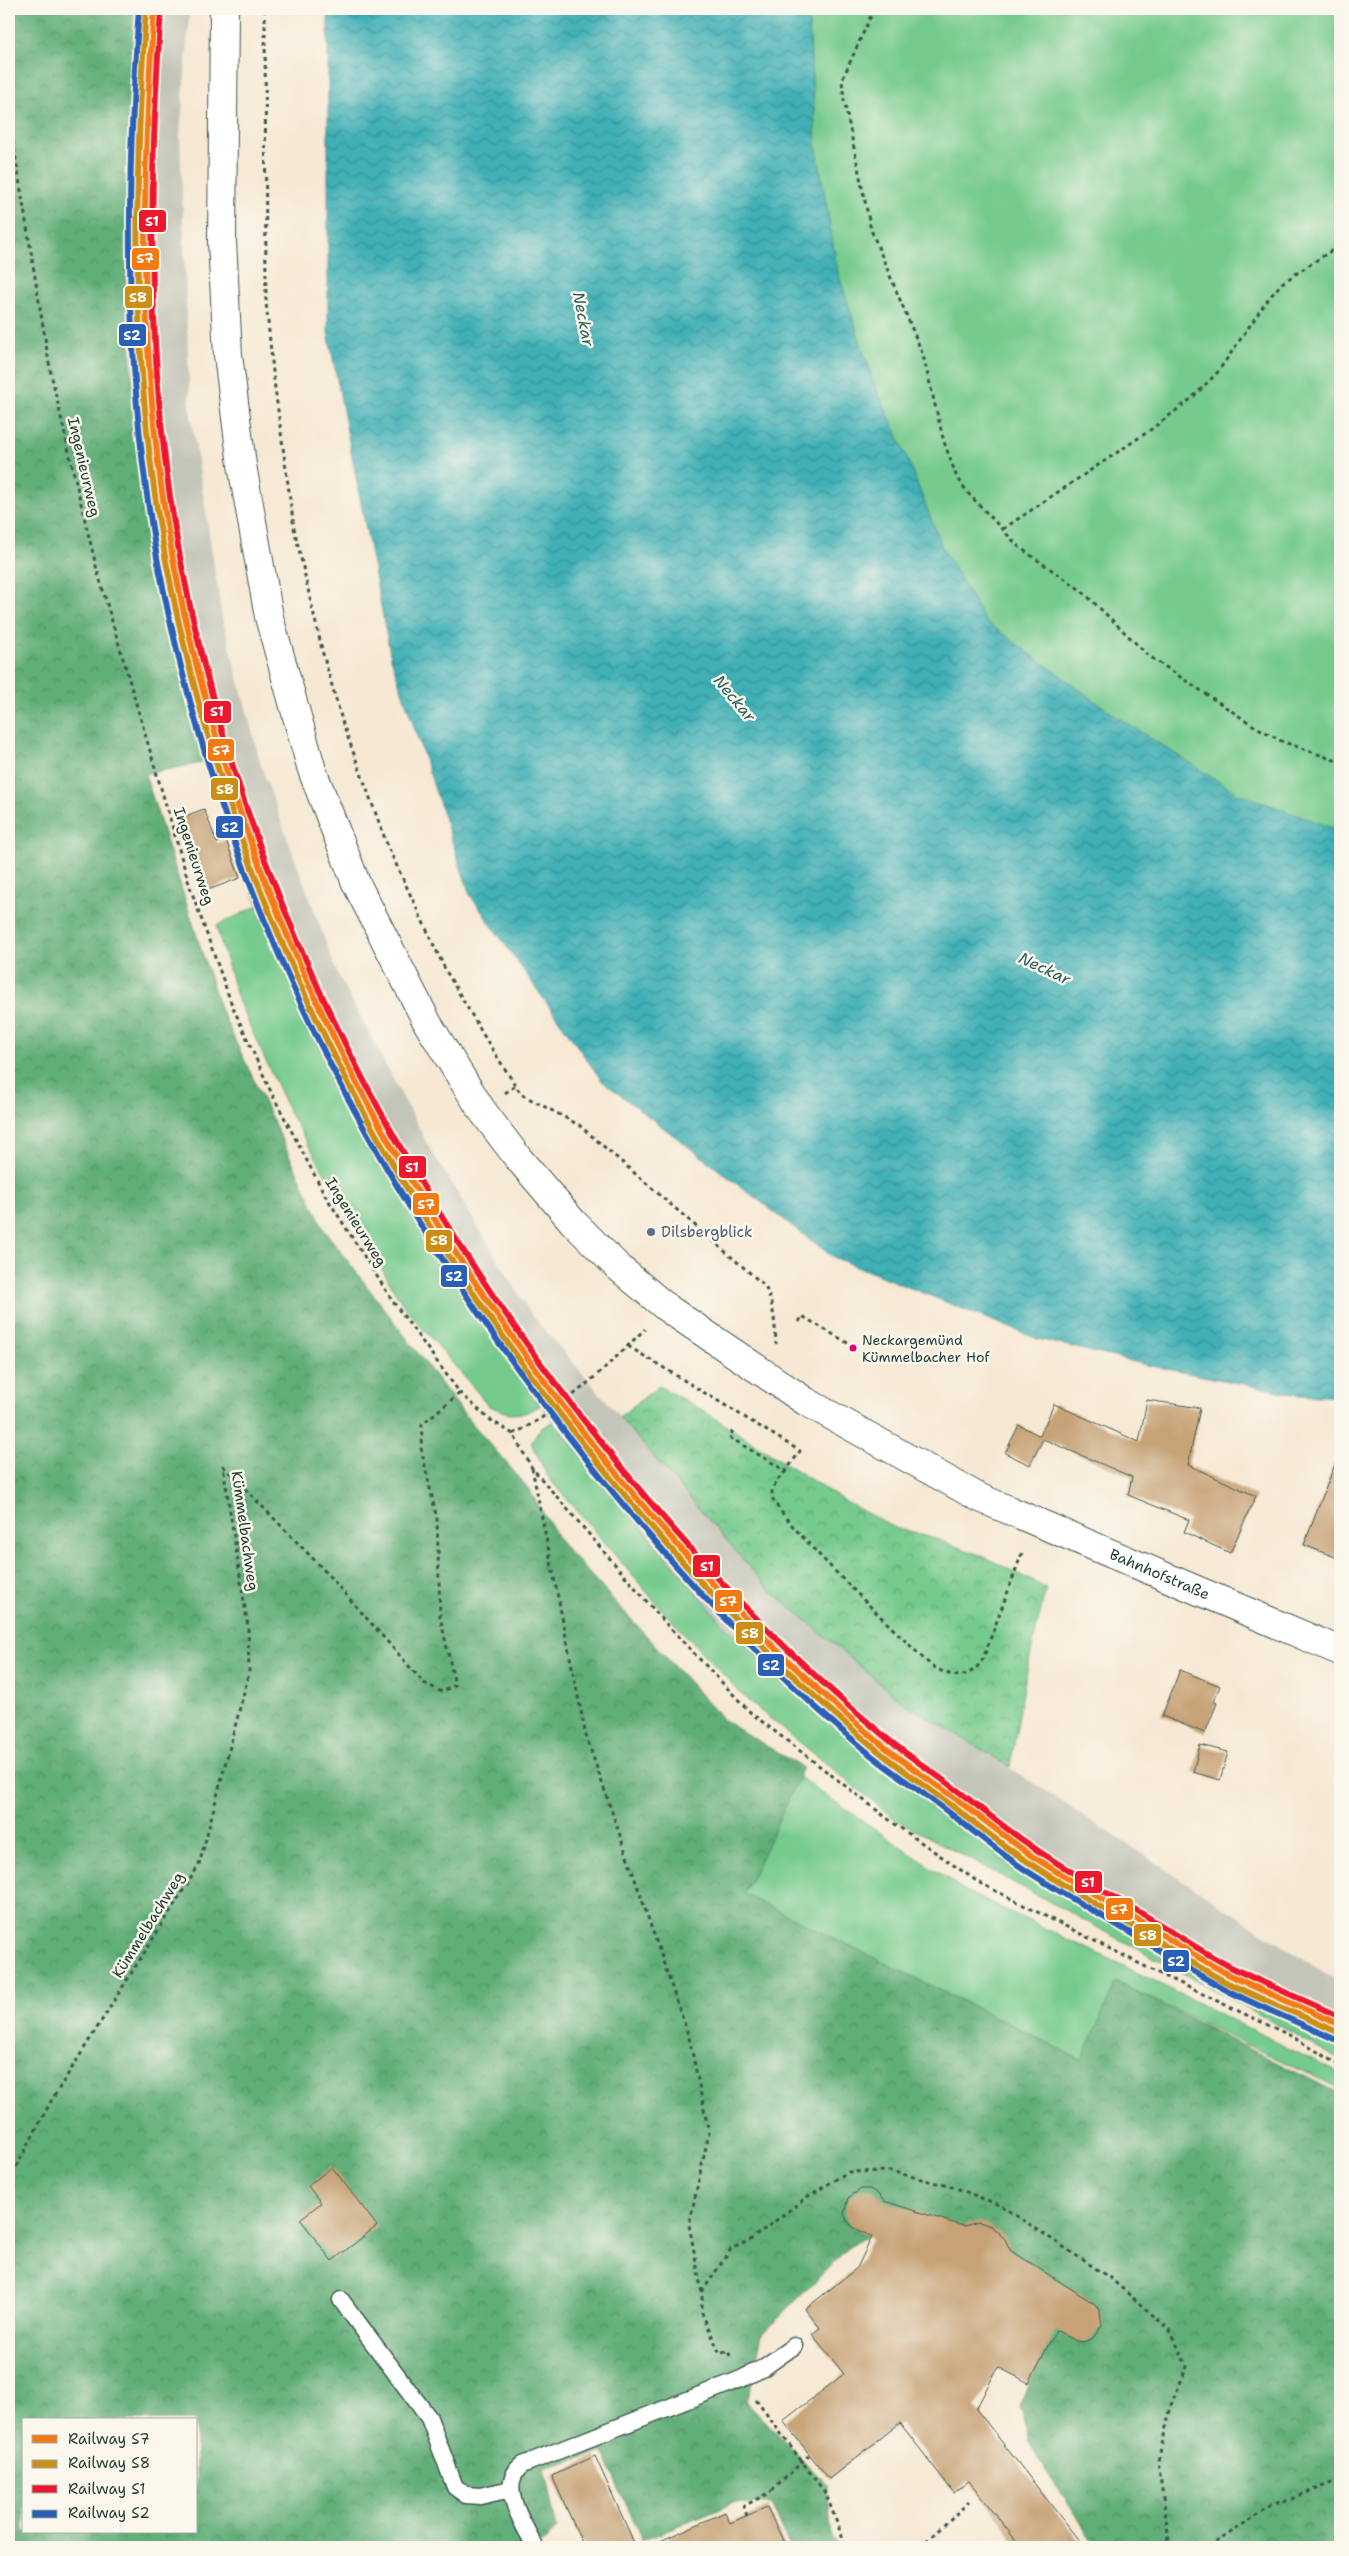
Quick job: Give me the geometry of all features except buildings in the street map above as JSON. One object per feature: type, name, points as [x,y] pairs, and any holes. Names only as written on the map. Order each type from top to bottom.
[{"type":"main road","name":"Bahnhofstraße","points":[[224,9],[222,241],[228,355],[242,465],[270,617],[312,770],[356,883],[428,1024],[481,1109],[518,1158],[573,1222],[618,1267],[667,1308],[777,1383],[978,1497],[1340,1651]]},
{"type":"lane","points":[[341,2300],[429,2418],[455,2487],[466,2495],[480,2496],[511,2489]]},
{"type":"lane","points":[[535,2547],[512,2497],[511,2489],[516,2470],[530,2461],[741,2379],[763,2368],[794,2346]]},
{"type":"path","points":[[265,9],[266,302],[274,380],[294,528],[323,654],[343,724],[382,829],[446,971],[521,1094],[579,1124],[764,1286],[772,1302],[775,1317],[777,1383]]},
{"type":"path","points":[[874,9],[846,68],[841,86],[866,212],[878,250],[924,355],[944,442],[956,475],[966,492],[1019,547],[1082,591],[1148,656],[1251,724],[1281,741],[1340,762]]},
{"type":"path","name":"Ingenieurweg","points":[[9,117],[50,369],[97,570],[190,887],[232,1005],[271,1092],[326,1196],[394,1303],[460,1393],[489,1419],[513,1434]]},
{"type":"path","points":[[1003,529],[1149,431],[1191,398],[1217,374],[1269,298],[1282,283],[1340,246]]},
{"type":"path","points":[[667,1308],[588,1384],[549,1414],[513,1434],[532,1468],[668,1626],[751,1713],[892,1822],[978,1882],[1152,1970],[1289,2035],[1340,2065]]},
{"type":"path","points":[[799,1322],[802,1316],[851,1346]]},
{"type":"path","points":[[628,1346],[800,1451],[777,1480],[772,1490],[772,1498],[778,1509],[798,1532],[925,1660],[942,1673],[952,1677],[972,1671],[983,1659],[1034,1521]]},
{"type":"path","name":"Kümmelbachweg","points":[[9,2181],[50,2103],[199,1865],[249,1673],[248,1627],[223,1466],[323,1569],[424,1683],[442,1692],[455,1685],[440,1616],[438,1519],[421,1448],[422,1424],[460,1393]]},
{"type":"path","points":[[733,1431],[729,1437],[786,1471]]},
{"type":"path","points":[[532,1468],[586,1736],[689,2036],[709,2132],[689,2225],[702,2293],[702,2313],[720,2354],[728,2351]]},
{"type":"path","points":[[702,2293],[731,2249],[750,2240],[807,2196],[848,2172],[890,2171],[956,2188],[1002,2206],[1110,2278],[1170,2330],[1187,2367],[1172,2402],[1158,2461],[1170,2547]]},
{"type":"path","points":[[741,2379],[826,2494],[846,2547]]},
{"type":"path","points":[[747,2516],[744,2506],[772,2492],[809,2455]]},
{"type":"path","points":[[1209,2547],[1272,2505],[1340,2480]]},
{"type":"path","points":[[920,2547],[969,2502]]},
{"type":"shaded area","points":[[143,9],[190,9],[180,136],[190,410],[222,617],[262,769],[337,973],[428,1145],[531,1314],[767,1587],[898,1699],[1010,1768],[1340,1983],[1340,2047],[1189,1969],[1028,1872],[860,1746],[724,1625],[540,1406],[339,1090],[257,906],[206,762],[173,636],[140,474],[125,292]]},
{"type":"green space","points":[[9,9],[143,9],[125,292],[140,474],[173,636],[206,762],[145,774],[220,1008],[325,1231],[465,1415],[528,1488],[562,1544],[725,1721],[803,1768],[744,1894],[1082,2060],[1116,1982],[1340,2094],[1340,2547],[1097,2547],[1036,2456],[1020,2407],[1055,2308],[885,2222],[846,2250],[762,2335],[747,2402],[827,2485],[832,2539],[842,2547],[790,2547],[771,2504],[733,2503],[642,2540],[603,2452],[544,2468],[557,2529],[537,2547],[9,2547]]},
{"type":"green space","points":[[808,9],[1340,9],[1340,831],[1237,793],[1117,717],[985,621],[943,549],[902,446],[873,381],[838,273],[816,145]]},
{"type":"green space","points":[[257,906],[339,1090],[540,1406],[525,1413],[510,1414],[489,1406],[403,1305],[289,1112],[238,1000],[216,926]]},
{"type":"green space","points":[[659,1386],[699,1408],[844,1501],[895,1528],[936,1539],[983,1556],[1046,1588],[1026,1675],[1010,1767],[898,1699],[767,1587],[619,1417]]},
{"type":"green space","points":[[553,1422],[724,1625],[860,1746],[1028,1872],[1189,1969],[1340,2047],[1340,2060],[1246,2007],[895,1819],[747,1700],[662,1610],[548,1477],[531,1443],[541,1428]]},
{"type":"green space","points":[[799,1777],[964,1890],[1124,1966],[1340,2074],[1340,2093],[1334,2086],[1116,1982],[1083,2060],[743,1894]]},
{"type":"water","name":"Neckar","points":[[328,9],[808,9],[816,145],[838,273],[873,381],[902,446],[943,549],[985,621],[1117,717],[1237,793],[1340,831],[1340,1397],[1298,1395],[1147,1365],[1038,1339],[833,1257],[602,1081],[470,895],[391,658],[328,333]]},
{"type":"rail line","name":"S2","points":[[139,9],[131,148],[130,287],[139,425],[158,563],[186,686],[222,806],[265,922],[316,1035],[373,1144],[437,1251],[507,1354],[583,1455],[649,1536],[684,1575],[756,1651],[794,1687],[872,1756],[1024,1869],[1219,1986],[1334,2039]]},
{"type":"rail line","name":"S8","points":[[146,9],[139,147],[138,286],[146,424],[166,561],[194,684],[229,803],[272,919],[322,1032],[379,1141],[443,1247],[513,1351],[589,1451],[689,1569],[761,1645],[799,1681],[885,1757],[1041,1871],[1222,1980],[1337,2032]]},
{"type":"rail line","name":"S7","points":[[154,9],[146,147],[145,216],[148,354],[162,491],[173,559],[201,682],[236,801],[279,916],[329,1028],[386,1137],[449,1243],[519,1346],[594,1446],[695,1564],[766,1640],[804,1676],[890,1751],[1032,1856],[1204,1961],[1254,1987],[1340,2025]]},
{"type":"rail line","name":"S1","points":[[161,10],[152,215],[156,352],[161,421],[169,489],[180,557],[205,670],[237,779],[275,886],[319,990],[369,1091],[425,1190],[487,1286],[553,1380],[628,1476],[708,1568],[750,1612],[838,1696],[901,1750],[1047,1857],[1152,1919],[1205,1953],[1255,1979],[1340,2017]]},
{"type":"place","name":"Dilsbergblick","points":[[651,1232]]},
{"type":"place","name":"Neckargemünd Kümmelbacher Hof","points":[[853,1348]]}]
